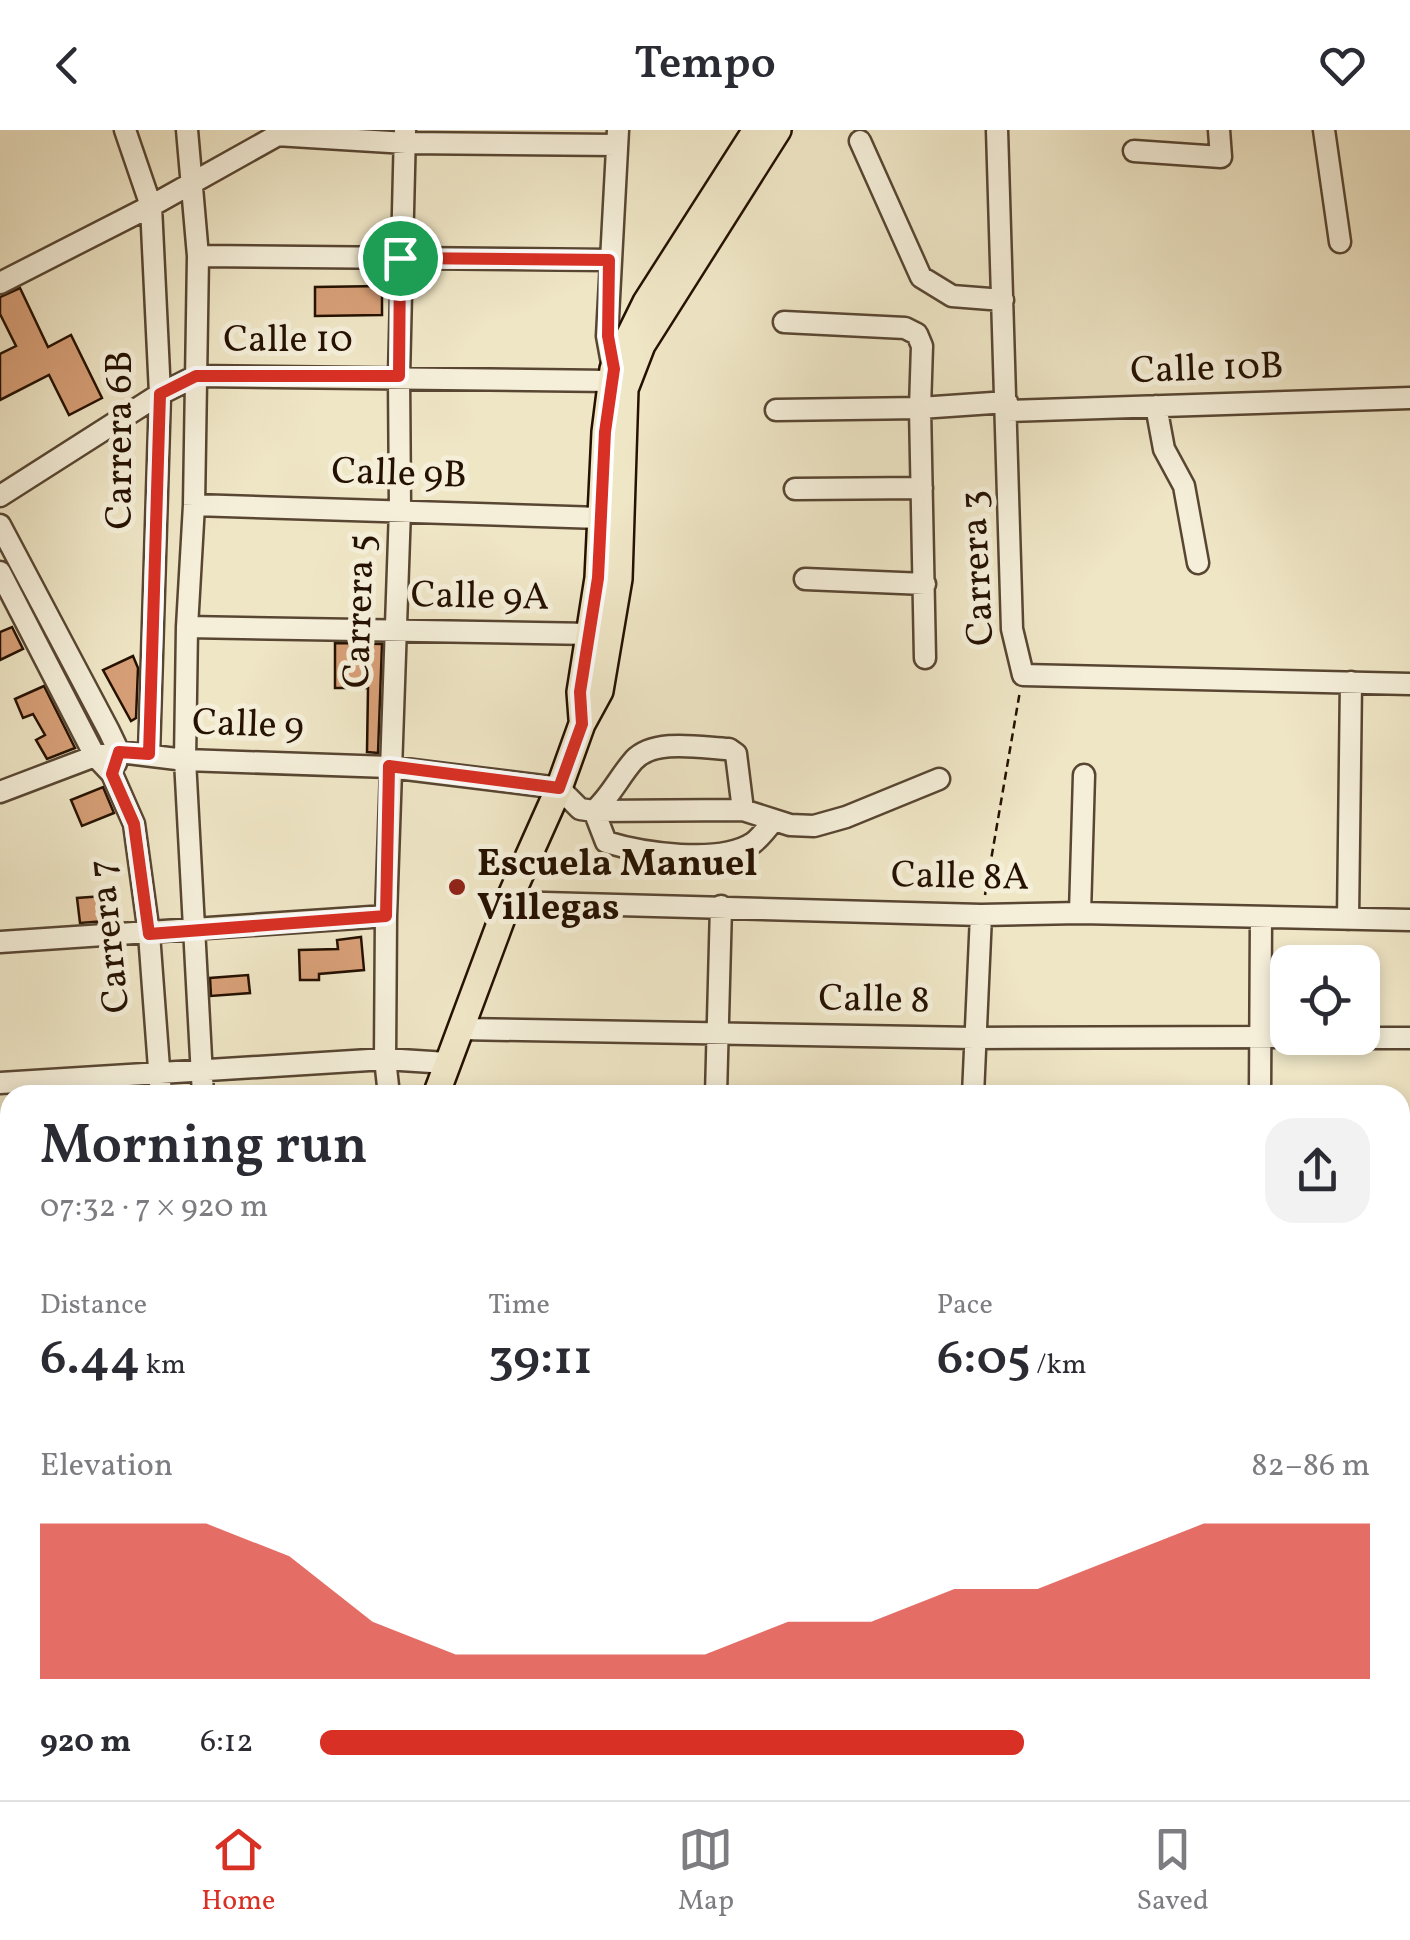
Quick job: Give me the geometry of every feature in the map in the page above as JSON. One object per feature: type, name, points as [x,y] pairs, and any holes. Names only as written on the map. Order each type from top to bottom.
[{"type":"main road","points":[[582,724],[580,692],[592,634],[612,375],[646,302],[756,130]]},
{"type":"main road","points":[[439,1085],[508,902],[559,788],[582,724],[600,691],[619,579],[625,389],[642,346],[778,130]]},
{"type":"street","name":"Carrera 6B","points":[[124,130],[151,206],[160,394],[149,754]]},
{"type":"street","points":[[187,130],[198,256],[185,760],[202,1085]]},
{"type":"street","name":"Carrera 3","points":[[998,130],[1012,629],[1023,675],[1410,684]]},
{"type":"street","points":[[1134,152],[1221,157],[1219,130]]},
{"type":"street","points":[[1324,130],[1340,242]]},
{"type":"street","points":[[0,283],[151,206],[281,133],[617,137],[609,260],[612,375]]},
{"type":"street","name":"Carrera 5","points":[[388,1085],[386,916],[400,509],[400,258],[405,136]]},
{"type":"street","points":[[860,141],[920,276],[952,296],[1003,300]]},
{"type":"street","points":[[198,256],[609,260]]},
{"type":"street","points":[[784,322],[905,328],[917,334],[922,346],[924,658]]},
{"type":"street","name":"Calle 10","points":[[0,496],[160,394],[196,376],[612,375]]},
{"type":"street","name":"Calle 10B","points":[[776,410],[1156,406],[1410,398]]},
{"type":"street","points":[[1156,406],[1164,450],[1184,486],[1198,564]]},
{"type":"street","points":[[795,489],[922,488]]},
{"type":"street","name":"Calle 9B","points":[[194,505],[600,518]]},
{"type":"street","points":[[0,525],[119,752],[112,774]]},
{"type":"street","name":"Carrera 7","points":[[0,572],[95,756],[112,774],[134,824],[149,934],[160,1084]]},
{"type":"street","points":[[805,579],[926,584]]},
{"type":"street","name":"Calle 9A","points":[[187,627],[592,634]]},
{"type":"street","points":[[1348,919],[1351,682]]},
{"type":"street","points":[[594,811],[610,798],[637,756],[658,748],[729,749],[736,754],[743,810]]},
{"type":"street","name":"Calle 9","points":[[0,792],[95,756],[119,752],[185,760],[389,766],[559,788]]},
{"type":"street","points":[[1080,913],[1084,774]]},
{"type":"street","points":[[559,788],[580,809],[743,810],[790,824],[814,826],[846,817],[939,778]]},
{"type":"street","points":[[594,811],[606,842],[668,853],[734,851],[754,842],[774,820]]},
{"type":"street","name":"Calle 8A","points":[[508,902],[981,915],[1080,913],[1410,920]]},
{"type":"street","points":[[716,1085],[722,906]]},
{"type":"street","points":[[973,1085],[981,915]]},
{"type":"street","points":[[0,942],[386,916]]},
{"type":"street","points":[[1260,1085],[1261,917]]},
{"type":"street","name":"Calle 8","points":[[460,1029],[974,1038],[1270,1037]]},
{"type":"street","points":[[1380,1038],[1410,1038]]},
{"type":"street","points":[[0,1083],[160,1084],[201,1071],[385,1059],[447,1063]]},
{"type":"path","points":[[981,915],[1023,675]]},
{"type":"building","points":[[382,286],[382,315],[315,316],[315,287]]},
{"type":"building","points":[[20,288],[48,347],[71,335],[102,398],[69,415],[49,375],[0,400],[0,354],[16,346],[0,314],[0,297]]},
{"type":"building","points":[[12,627],[23,649],[0,660],[0,632]]},
{"type":"building","points":[[335,643],[382,644],[378,753],[367,752],[368,688],[335,688]]},
{"type":"building","points":[[133,656],[138,668],[136,718],[131,721],[103,670]]},
{"type":"building","points":[[44,686],[75,748],[47,759],[36,740],[45,735],[33,714],[23,718],[15,699]]},
{"type":"building","points":[[103,787],[114,813],[82,826],[71,800]]},
{"type":"building","points":[[103,896],[105,921],[80,923],[77,898]]},
{"type":"building","points":[[361,937],[364,970],[300,980],[299,950],[338,949],[337,940]]},
{"type":"building","points":[[248,975],[250,993],[211,996],[210,978]]},
{"type":"place","name":"Escuela Manuel Villegas","points":[[457,887]]},
{"type":"route","points":[[400,258],[609,260],[608,336],[614,369],[605,432],[598,578],[580,692],[582,724],[559,788],[389,766],[386,916],[149,934],[134,824],[112,774],[119,752],[149,754],[160,394],[196,376],[399,376],[400,258]]}]
